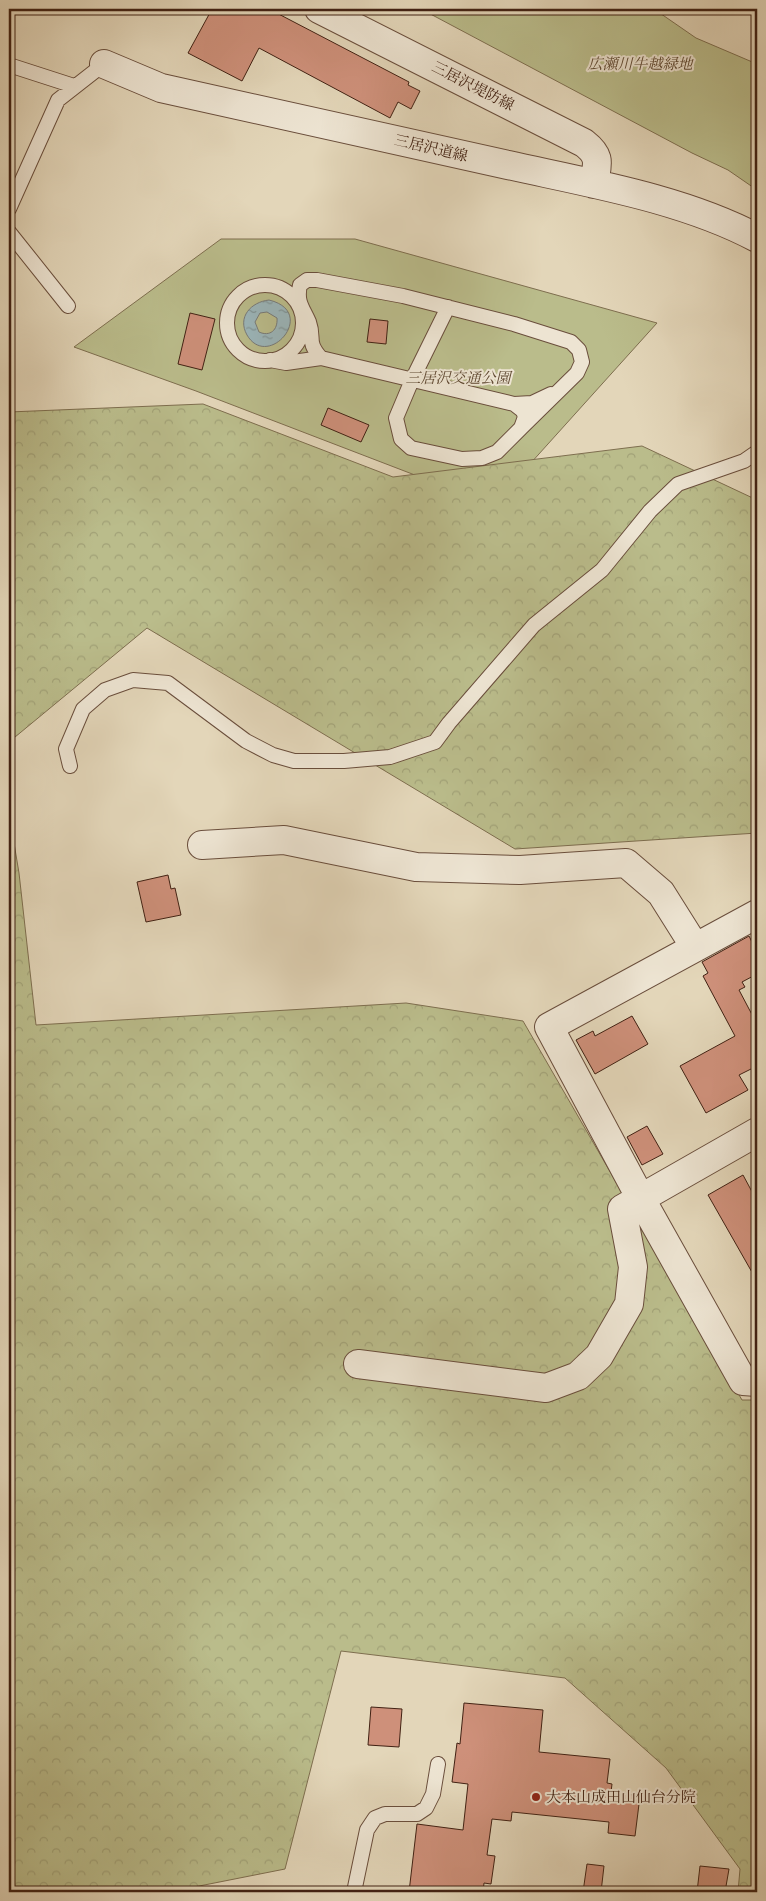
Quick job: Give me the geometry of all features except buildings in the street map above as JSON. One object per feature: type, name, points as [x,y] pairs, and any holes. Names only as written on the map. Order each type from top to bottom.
[{"type":"street","name":"三居沢堤防線","points":[[319,9],[584,143],[594,150],[598,162],[594,184]]},
{"type":"street","name":"三居沢道線","points":[[104,64],[160,88],[594,184],[667,203],[729,223],[757,238]]},
{"type":"street","points":[[202,844],[284,840],[416,867],[520,870],[626,863],[661,893],[695,947]]},
{"type":"street","points":[[757,914],[549,1027],[641,1199],[743,1382],[757,1382]]},
{"type":"street","points":[[358,1364],[546,1388],[578,1376],[599,1356],[629,1304],[634,1267],[622,1209],[757,1132]]},
{"type":"lane","points":[[9,209],[58,100],[104,64]]},
{"type":"lane","points":[[9,65],[74,86]]},
{"type":"lane","points":[[9,232],[68,306]]},
{"type":"lane","points":[[270,360],[281,357],[291,350],[303,330],[303,318],[298,292],[300,285],[306,280],[317,280],[448,307],[514,324],[571,342],[579,350],[582,362],[577,372],[497,452],[482,458],[462,459],[411,448],[401,439],[396,418],[412,380],[448,307]]},
{"type":"lane","points":[[321,358],[312,348],[310,324],[294,297],[284,289],[273,285],[261,285],[250,288],[232,304],[228,315],[228,327],[231,338],[237,348],[246,356],[258,360],[286,363],[321,358],[514,404],[532,402],[547,397],[564,385]]},
{"type":"lane","points":[[514,404],[524,411],[525,417],[521,428]]},
{"type":"lane","points":[[70,766],[66,749],[83,709],[105,690],[133,680],[168,683],[246,741],[273,755],[294,761],[344,761],[390,757],[435,742],[449,723],[534,625],[602,570],[650,510],[678,484],[744,460],[757,452]]},
{"type":"lane","points":[[354,1892],[367,1830],[375,1818],[386,1814],[417,1814],[426,1808],[433,1794],[438,1764]]},
{"type":"green space","name":"広瀬川牛越緑地","points":[[421,9],[654,9],[696,38],[757,64],[757,190],[728,170],[692,153]]},
{"type":"green space","name":"三居沢交通公園","points":[[221,239],[355,239],[657,323],[493,505],[196,391],[74,347]]},
{"type":"green space","points":[[203,404],[393,477],[642,446],[757,500],[757,833],[515,849],[147,628],[9,742],[9,412]]},
{"type":"green space","points":[[9,813],[19,873],[36,1025],[406,1003],[523,1021],[742,1400],[757,1400],[757,1892],[738,1892],[740,1869],[666,1768],[565,1678],[341,1651],[285,1869],[169,1892],[9,1892]]},
{"type":"water","points":[[269,300],[283,306],[290,316],[290,326],[285,336],[276,343],[266,346],[256,344],[247,335],[244,328],[245,317],[251,307],[262,301]],"holes":[[[267,312],[277,318],[273,331],[267,334],[259,332],[255,322],[260,313]]]},
{"type":"place","name":"大本山成田山仙台分院","points":[[536,1797]]}]
